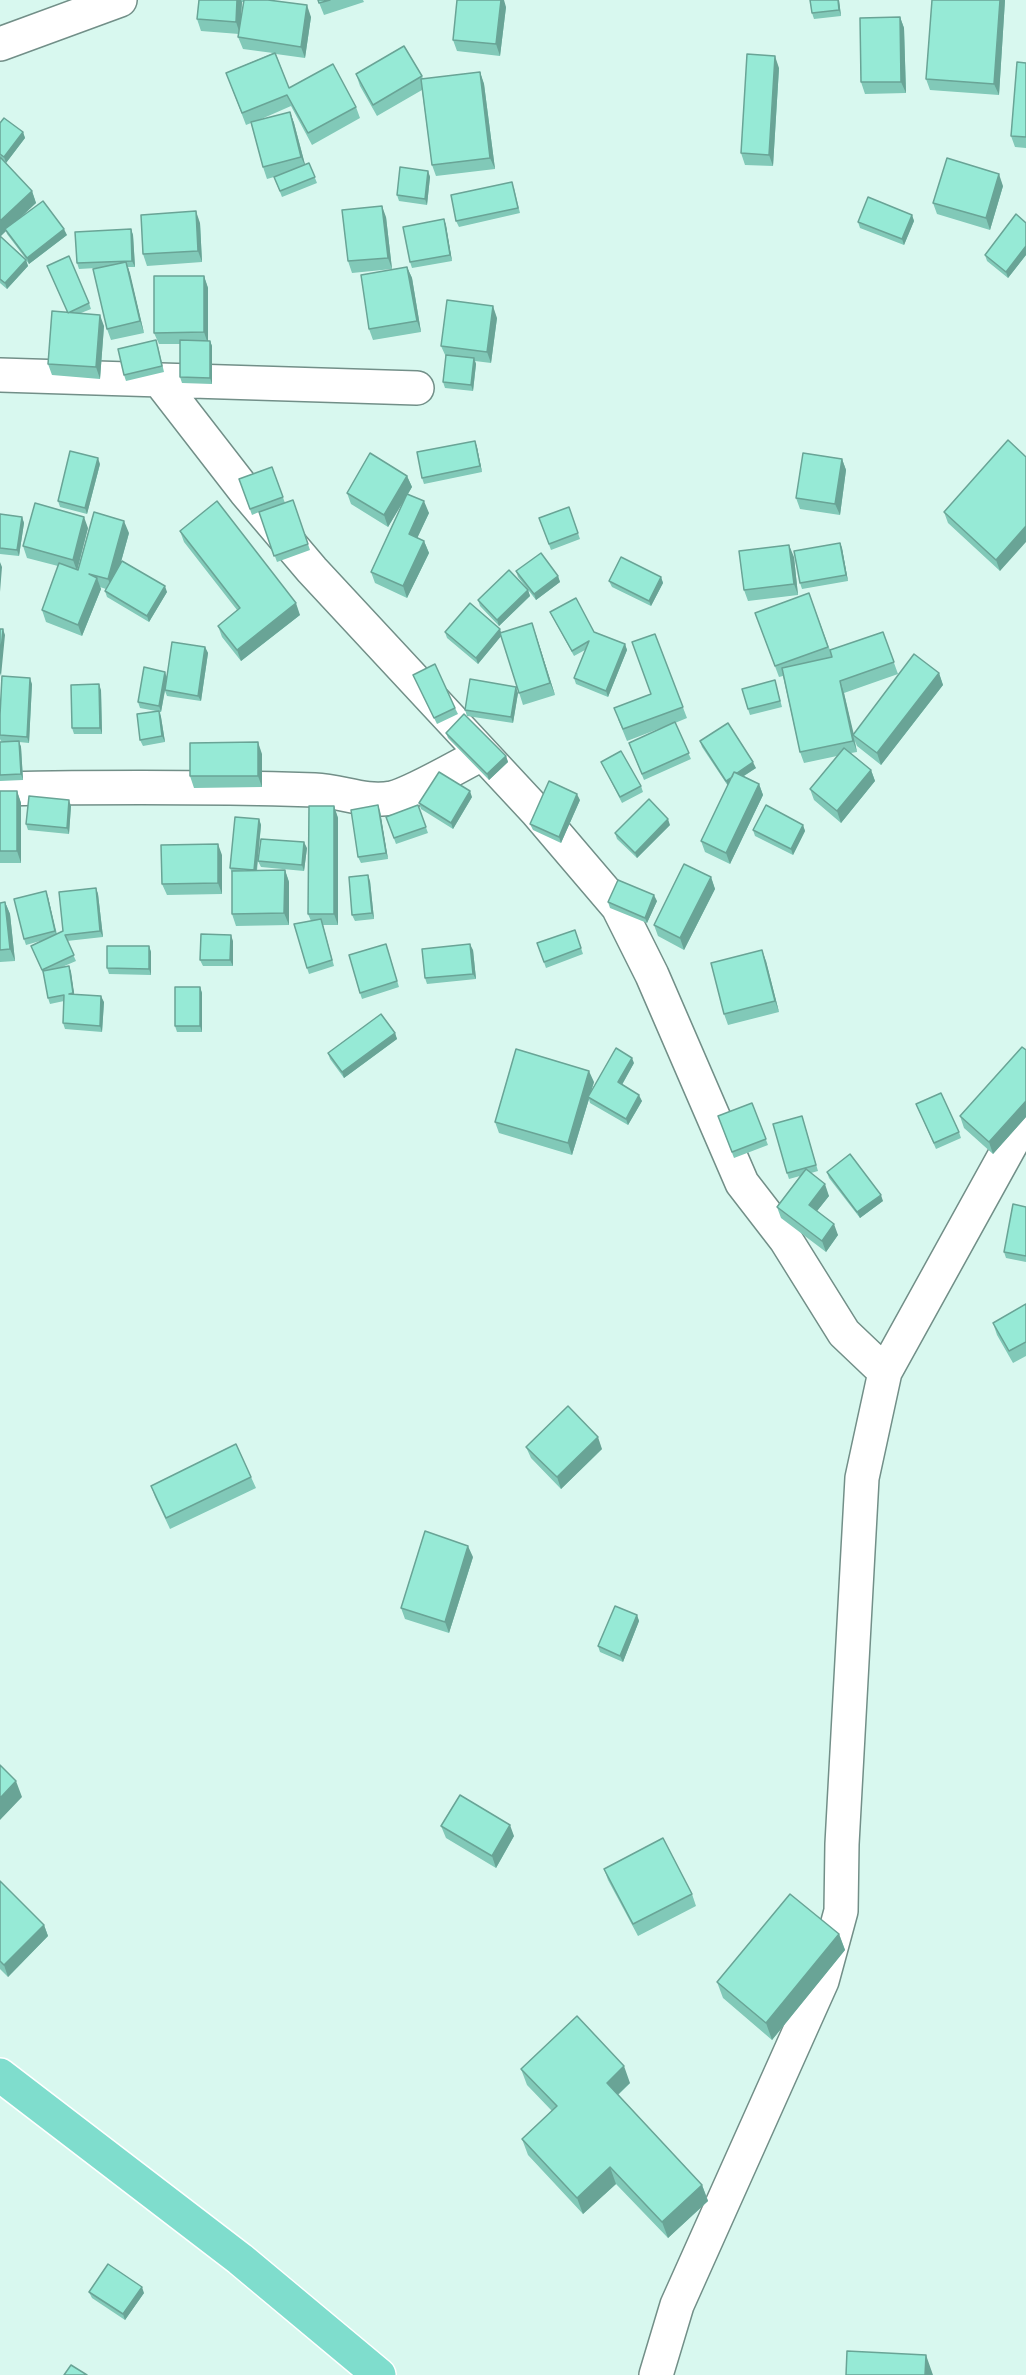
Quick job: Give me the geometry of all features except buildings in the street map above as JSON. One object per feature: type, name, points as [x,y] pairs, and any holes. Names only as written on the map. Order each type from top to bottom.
[{"type":"main road","points":[[0,2074],[240,2259],[378,2375]]},
{"type":"street","points":[[0,44],[120,0]]},
{"type":"street","points":[[0,375],[417,388]]},
{"type":"street","points":[[159,380],[245,491],[312,570],[537,812],[618,907],[652,975],[742,1183],[786,1239],[844,1333],[885,1372]]},
{"type":"street","points":[[0,789],[118,790],[184,787],[318,790],[373,800],[394,797],[482,754]]},
{"type":"street","points":[[656,2375],[677,2305],[822,1981],[841,1911],[842,1844],[862,1478],[885,1372],[1026,1117]]}]
